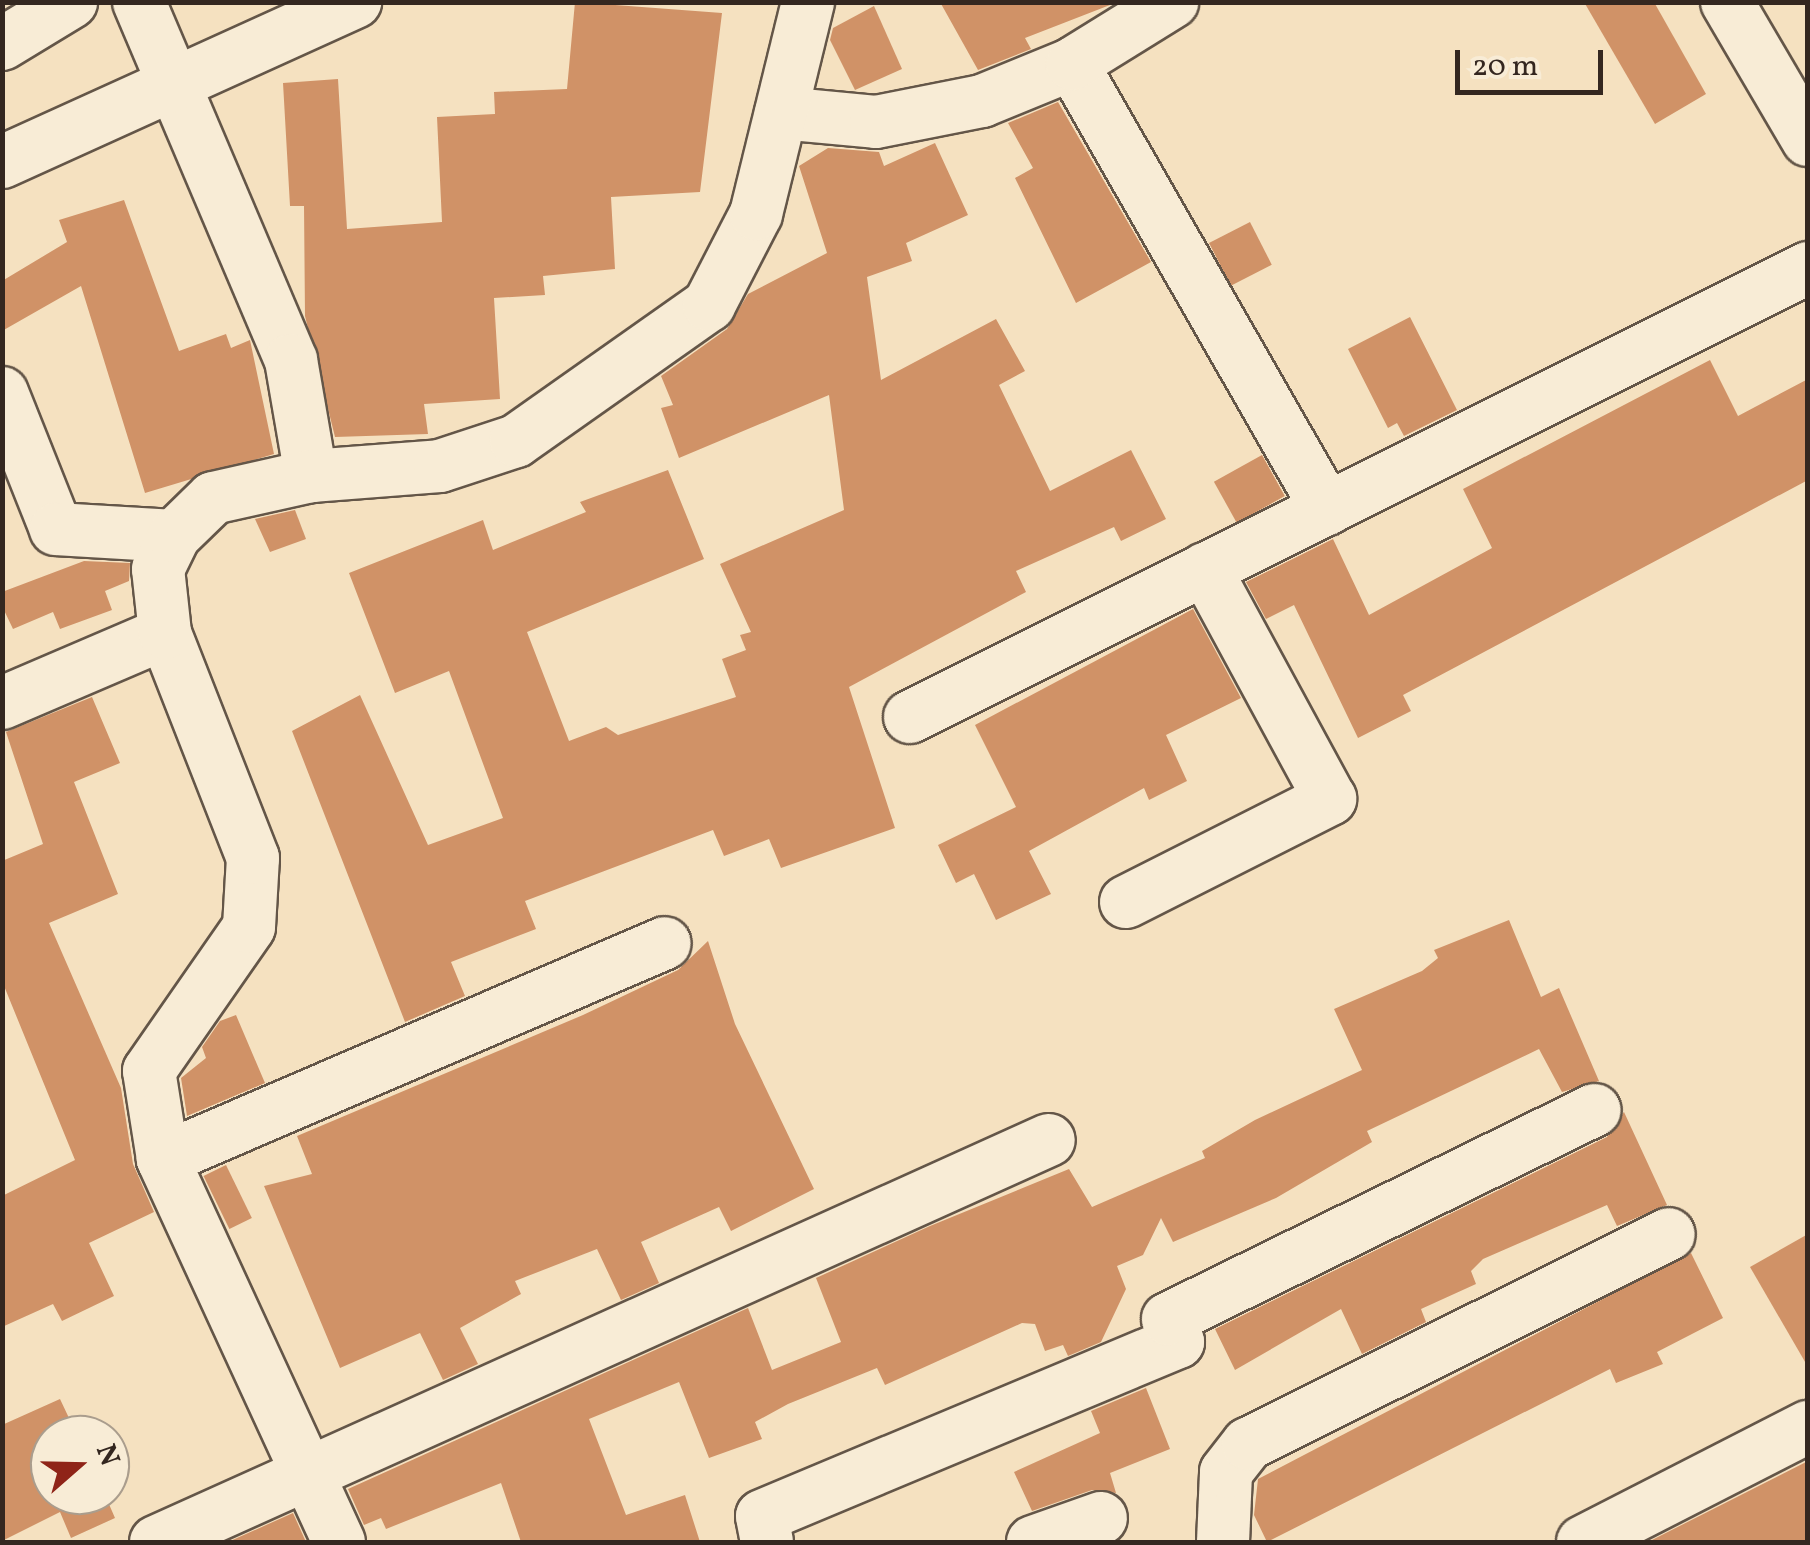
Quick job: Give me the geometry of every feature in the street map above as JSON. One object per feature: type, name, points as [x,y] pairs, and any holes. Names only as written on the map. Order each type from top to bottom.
[{"type":"street","points":[[2,44],[71,2]]},
{"type":"street","points":[[139,2],[291,360],[311,476]]},
{"type":"street","points":[[2,162],[355,2]]},
{"type":"street","points":[[339,1542],[163,1159],[149,1071],[249,927],[253,858],[166,633],[158,569],[174,536],[214,498],[311,476],[440,466],[516,441],[709,305],[756,214],[808,2]]},
{"type":"street","points":[[781,114],[876,122],[982,101],[1072,64],[1172,2]]},
{"type":"street","points":[[1728,2],[1808,140]]},
{"type":"street","points":[[1072,64],[1327,508]]},
{"type":"street","points":[[910,717],[1808,268]]},
{"type":"street","points":[[2,392],[56,529],[174,536]]},
{"type":"street","points":[[1126,902],[1330,799],[1205,569]]},
{"type":"street","points":[[2,702],[166,633]]},
{"type":"street","points":[[163,1159],[665,943]]},
{"type":"street","points":[[767,1542],[762,1516],[1178,1342],[1168,1320],[1594,1110]]},
{"type":"street","points":[[156,1542],[307,1467],[1048,1140]]},
{"type":"street","points":[[1222,1542],[1226,1472],[1248,1444],[1669,1234]]},
{"type":"street","points":[[1583,1542],[1808,1427]]},
{"type":"street","points":[[1033,1542],[1101,1518]]},
{"type":"building","points":[[575,2],[722,13],[700,192],[611,197],[615,269],[543,276],[545,295],[494,298],[500,399],[424,404],[428,434],[335,437],[305,316],[304,206],[290,206],[283,83],[338,79],[347,229],[442,222],[437,117],[495,114],[494,92],[567,89]]},
{"type":"building","points":[[940,2],[1110,5],[1025,38],[1031,49],[978,70]]},
{"type":"building","points":[[1584,2],[1654,2],[1706,94],[1655,124]]},
{"type":"building","points":[[874,6],[902,69],[855,90],[830,40],[833,28]]},
{"type":"building","points":[[1058,102],[1151,262],[1076,303],[1015,178],[1033,168],[1008,123]]},
{"type":"building","points":[[935,143],[968,215],[906,243],[912,261],[867,277],[881,380],[996,319],[1025,371],[999,385],[1050,491],[1131,450],[1166,519],[1121,541],[1114,527],[1016,571],[1026,592],[849,687],[895,828],[781,868],[769,839],[724,856],[713,830],[525,901],[536,929],[451,962],[465,996],[405,1022],[292,731],[360,695],[428,845],[503,818],[449,671],[395,693],[349,573],[483,520],[493,550],[586,512],[580,502],[668,470],[704,559],[527,632],[569,741],[606,727],[618,735],[736,697],[722,659],[746,650],[740,635],[751,632],[720,564],[844,510],[829,395],[679,458],[661,408],[673,405],[661,376],[727,329],[748,294],[827,253],[799,166],[828,148],[879,152],[884,166]]},
{"type":"building","points":[[124,200],[179,351],[226,334],[231,348],[250,340],[274,454],[145,493],[81,286],[2,331],[2,281],[67,242],[59,220]]},
{"type":"building","points":[[1250,222],[1272,265],[1231,286],[1209,243]]},
{"type":"building","points":[[1410,317],[1457,410],[1404,436],[1397,423],[1388,428],[1348,349]]},
{"type":"building","points":[[1710,360],[1738,416],[1808,379],[1808,480],[1403,695],[1411,711],[1358,738],[1294,605],[1266,619],[1246,582],[1333,539],[1369,615],[1492,548],[1463,489]]},
{"type":"building","points":[[1262,455],[1285,496],[1237,523],[1214,482]]},
{"type":"building","points":[[295,510],[306,539],[270,552],[255,519]]},
{"type":"building","points":[[84,561],[130,563],[129,581],[105,591],[112,610],[60,629],[53,612],[13,629],[2,606],[2,592]]},
{"type":"building","points":[[1193,609],[1241,698],[1166,735],[1187,781],[1149,800],[1144,788],[1029,851],[1051,894],[996,920],[974,874],[956,883],[938,845],[1016,807],[975,725]]},
{"type":"building","points":[[92,697],[120,763],[74,782],[118,894],[49,923],[121,1088],[133,1164],[154,1212],[89,1243],[114,1296],[62,1321],[53,1304],[2,1327],[2,1196],[75,1160],[2,981],[2,861],[43,844],[6,732]]},
{"type":"building","points":[[1509,920],[1541,997],[1559,988],[1599,1081],[1562,1092],[1539,1049],[1367,1131],[1372,1142],[1276,1198],[1173,1242],[1161,1218],[1143,1255],[1117,1266],[1126,1289],[1101,1342],[1068,1356],[1063,1345],[1045,1351],[1035,1324],[1022,1323],[885,1385],[877,1368],[788,1404],[755,1422],[762,1439],[709,1458],[679,1382],[589,1419],[626,1515],[685,1495],[700,1542],[521,1542],[501,1483],[386,1529],[381,1518],[364,1525],[348,1489],[748,1308],[772,1370],[841,1342],[816,1278],[930,1226],[1069,1169],[1092,1207],[1205,1158],[1202,1151],[1255,1120],[1362,1070],[1334,1009],[1422,971],[1438,958],[1434,950]]},
{"type":"building","points":[[708,941],[735,1024],[814,1189],[731,1231],[719,1207],[641,1242],[659,1283],[621,1300],[597,1249],[515,1281],[521,1294],[460,1328],[478,1364],[443,1380],[420,1333],[340,1368],[264,1186],[312,1174],[297,1136],[583,1015],[678,970]]},
{"type":"building","points":[[236,1015],[265,1083],[187,1116],[181,1078],[206,1058],[202,1047],[220,1021]]},
{"type":"building","points":[[1624,1112],[1667,1205],[1617,1226],[1607,1205],[1483,1259],[1471,1271],[1476,1284],[1421,1309],[1426,1322],[1362,1354],[1341,1309],[1235,1370],[1215,1329],[1607,1137]]},
{"type":"building","points":[[226,1165],[252,1218],[229,1229],[204,1176]]},
{"type":"building","points":[[1808,1234],[1808,1367],[1750,1267]]},
{"type":"building","points":[[1691,1253],[1723,1318],[1657,1352],[1663,1364],[1616,1383],[1610,1369],[1267,1542],[1254,1515],[1258,1479]]},
{"type":"building","points":[[1146,1388],[1170,1449],[1110,1473],[1116,1493],[1092,1490],[1032,1511],[1014,1472],[1100,1433],[1091,1411]]},
{"type":"building","points":[[60,1399],[68,1415],[30,1415],[30,1515],[54,1515],[2,1541],[2,1425]]},
{"type":"building","points":[[1808,1461],[1808,1542],[1648,1542]]},
{"type":"building","points":[[293,1513],[306,1542],[228,1542]]},
{"type":"building","points":[[61,1515],[114,1515],[115,1518],[71,1538]]}]
